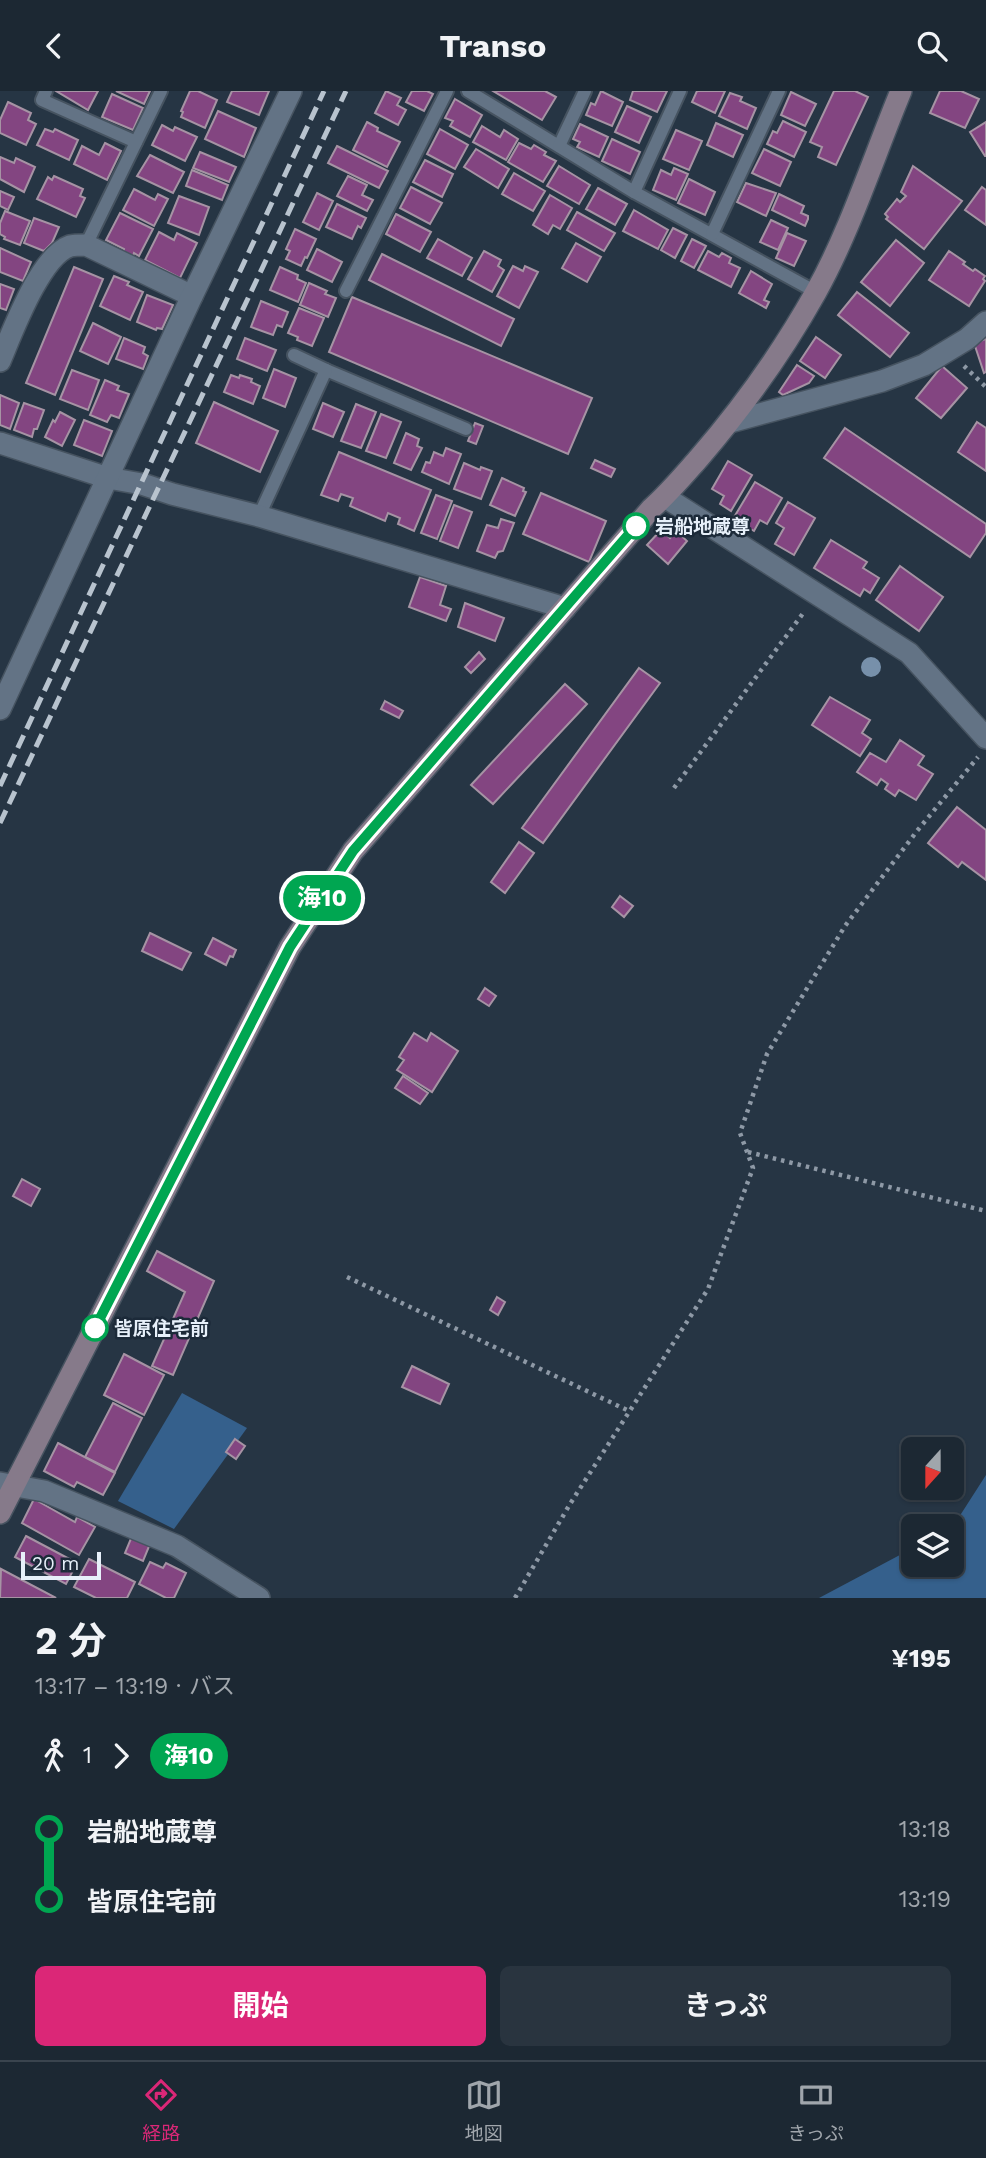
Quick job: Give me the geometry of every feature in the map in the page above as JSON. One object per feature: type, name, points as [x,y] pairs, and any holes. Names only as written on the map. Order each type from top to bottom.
[{"type":"main road","points":[[0,1513],[7,1484],[290,947],[353,851],[730,422],[816,292],[901,91]]},
{"type":"street","points":[[1,703],[291,91]]},
{"type":"street","points":[[0,361],[17,319],[46,264],[68,246],[86,245],[192,296]]},
{"type":"street","points":[[730,422],[882,381],[924,365],[967,339],[986,322]]},
{"type":"street","points":[[0,443],[108,478],[142,484],[258,516],[565,608]]},
{"type":"street","points":[[665,496],[909,653],[986,738]]},
{"type":"street","points":[[7,1484],[44,1491],[177,1546],[259,1598]]},
{"type":"lane","points":[[46,91],[42,100],[136,142]]},
{"type":"lane","points":[[86,245],[161,91]]},
{"type":"lane","points":[[346,291],[447,91]]},
{"type":"lane","points":[[559,146],[585,91]]},
{"type":"lane","points":[[634,192],[680,91]]},
{"type":"lane","points":[[712,234],[779,91]]},
{"type":"lane","points":[[472,92],[634,192],[816,292]]},
{"type":"lane","points":[[294,355],[466,429]]},
{"type":"lane","points":[[258,516],[326,370]]},
{"type":"path","points":[[674,788],[817,594]]},
{"type":"path","points":[[515,1598],[570,1504],[708,1289],[753,1168],[740,1133],[767,1053],[845,926],[917,831],[976,758],[986,750]]},
{"type":"path","points":[[747,1152],[986,1211]]},
{"type":"path","points":[[347,1277],[629,1411]]},
{"type":"shaded area","points":[[182,1393],[247,1428],[174,1529],[118,1501]]},
{"type":"shaded area","points":[[986,1475],[986,1598],[819,1598],[901,1554],[901,1577],[964,1577],[964,1514],[961,1514]]},
{"type":"building","points":[[56,91],[98,91],[88,110]]},
{"type":"building","points":[[116,91],[150,91],[144,104]]},
{"type":"building","points":[[190,91],[198,91],[217,100],[205,128],[181,117]]},
{"type":"building","points":[[232,91],[269,91],[259,115],[227,102]]},
{"type":"building","points":[[386,91],[401,98],[397,105],[406,110],[398,125],[375,113]]},
{"type":"building","points":[[412,91],[427,91],[433,94],[424,111],[406,102]]},
{"type":"building","points":[[493,91],[545,91],[556,97],[542,120]]},
{"type":"building","points":[[601,91],[623,102],[612,126],[586,115],[591,103],[595,105]]},
{"type":"building","points":[[633,91],[667,91],[657,112],[630,100]]},
{"type":"building","points":[[697,91],[725,91],[715,113],[692,102]]},
{"type":"building","points":[[834,91],[855,91],[868,97],[836,165],[818,157],[822,147],[810,142]]},
{"type":"building","points":[[940,91],[961,91],[979,99],[965,128],[930,113]]},
{"type":"building","points":[[791,92],[816,104],[805,126],[781,115]]},
{"type":"building","points":[[730,93],[742,97],[740,101],[756,108],[747,129],[719,116]]},
{"type":"building","points":[[112,94],[143,108],[133,130],[102,117]]},
{"type":"building","points":[[455,99],[482,115],[470,137],[450,126],[453,121],[445,118]]},
{"type":"building","points":[[8,102],[31,113],[28,120],[36,124],[26,145],[0,133],[0,120]]},
{"type":"building","points":[[627,106],[651,117],[639,143],[615,132]]},
{"type":"building","points":[[218,111],[256,128],[244,157],[205,139]]},
{"type":"building","points":[[783,121],[806,132],[794,157],[767,144],[773,131],[777,133]]},
{"type":"building","points":[[367,122],[378,128],[377,131],[400,142],[387,167],[353,150]]},
{"type":"building","points":[[986,122],[986,156],[985,156],[970,132]]},
{"type":"building","points":[[716,123],[743,135],[733,157],[707,145]]},
{"type":"building","points":[[580,124],[608,137],[599,157],[577,147],[580,142],[573,139]]},
{"type":"building","points":[[162,125],[173,131],[175,127],[197,137],[185,161],[152,145]]},
{"type":"building","points":[[482,126],[500,137],[504,130],[518,139],[506,160],[473,142]]},
{"type":"building","points":[[45,129],[53,132],[55,129],[78,140],[69,160],[37,145]]},
{"type":"building","points":[[440,129],[468,145],[455,169],[427,154]]},
{"type":"building","points":[[676,130],[702,141],[689,170],[663,159]]},
{"type":"building","points":[[612,139],[640,152],[630,174],[602,161]]},
{"type":"building","points":[[105,143],[121,151],[107,180],[74,164],[82,146],[99,155]]},
{"type":"building","points":[[519,143],[531,149],[534,145],[546,152],[544,155],[556,161],[543,182],[508,162]]},
{"type":"building","points":[[337,146],[388,171],[379,188],[328,163]]},
{"type":"building","points":[[476,149],[509,169],[498,188],[464,167]]},
{"type":"building","points":[[764,149],[791,162],[780,186],[752,173]]},
{"type":"building","points":[[200,152],[236,167],[229,182],[193,168]]},
{"type":"building","points":[[150,155],[184,172],[173,193],[137,176]]},
{"type":"building","points":[[0,157],[14,163],[16,158],[35,167],[24,192],[0,179]]},
{"type":"building","points":[[425,160],[453,174],[442,197],[413,182]]},
{"type":"building","points":[[559,166],[590,185],[579,204],[547,186]]},
{"type":"building","points":[[913,166],[962,201],[924,249],[886,219],[888,217],[885,214],[897,199],[900,202],[906,196],[901,192]]},
{"type":"building","points":[[674,168],[688,174],[676,200],[653,190],[661,170],[671,175]]},
{"type":"building","points":[[192,170],[228,185],[222,200],[186,186]]},
{"type":"building","points":[[514,173],[545,191],[533,211],[502,194]]},
{"type":"building","points":[[54,176],[83,189],[80,196],[85,198],[76,217],[37,199],[48,177],[52,180]]},
{"type":"building","points":[[348,176],[367,185],[362,195],[373,200],[367,211],[337,196]]},
{"type":"building","points":[[689,179],[715,192],[705,215],[678,203]]},
{"type":"building","points":[[746,183],[776,193],[766,216],[737,202]]},
{"type":"building","points":[[411,187],[442,203],[430,224],[400,208]]},
{"type":"building","points":[[982,187],[986,190],[986,225],[965,210]]},
{"type":"building","points":[[598,188],[627,204],[615,225],[586,209]]},
{"type":"building","points":[[134,189],[155,200],[158,194],[168,199],[154,226],[123,210]]},
{"type":"building","points":[[0,191],[14,197],[8,210],[0,206]]},
{"type":"building","points":[[317,193],[333,201],[319,230],[303,222]]},
{"type":"building","points":[[779,194],[804,206],[801,213],[808,216],[805,226],[772,210]]},
{"type":"building","points":[[550,195],[572,208],[560,229],[553,225],[548,234],[533,225]]},
{"type":"building","points":[[179,196],[209,207],[199,235],[168,223]]},
{"type":"building","points":[[337,204],[366,218],[361,228],[358,226],[352,239],[326,227]]},
{"type":"building","points":[[634,210],[668,230],[658,249],[623,231]]},
{"type":"building","points":[[5,211],[30,221],[20,245],[4,239],[0,234],[0,223]]},
{"type":"building","points":[[577,212],[615,233],[604,251],[567,230]]},
{"type":"building","points":[[120,213],[153,229],[139,256],[134,253],[133,257],[106,240]]},
{"type":"building","points":[[396,214],[431,232],[420,252],[386,234]]},
{"type":"building","points":[[34,218],[59,227],[52,243],[44,251],[24,243]]},
{"type":"building","points":[[771,220],[788,228],[778,250],[760,242]]},
{"type":"building","points":[[673,228],[687,235],[675,258],[661,250]]},
{"type":"building","points":[[295,229],[316,239],[301,266],[286,259],[290,251],[286,249]]},
{"type":"building","points":[[159,232],[174,240],[177,233],[197,243],[180,278],[145,260]]},
{"type":"building","points":[[787,233],[806,241],[794,266],[776,258]]},
{"type":"building","points":[[438,239],[472,258],[462,276],[427,258]]},
{"type":"building","points":[[692,239],[706,246],[694,268],[681,261]]},
{"type":"building","points":[[896,240],[924,263],[890,306],[861,282]]},
{"type":"building","points":[[576,243],[601,257],[587,282],[562,268]]},
{"type":"building","points":[[0,248],[31,262],[23,281],[0,272]]},
{"type":"building","points":[[317,249],[342,262],[332,282],[307,270]]},
{"type":"building","points":[[484,251],[501,260],[498,266],[504,270],[492,292],[468,279]]},
{"type":"building","points":[[708,251],[719,257],[722,253],[731,258],[729,263],[740,268],[731,287],[698,270]]},
{"type":"building","points":[[949,251],[973,271],[975,269],[985,276],[985,281],[969,306],[929,280]]},
{"type":"building","points":[[382,254],[514,319],[501,346],[369,280]]},
{"type":"building","points":[[513,266],[523,271],[525,266],[538,272],[519,308],[497,296]]},
{"type":"building","points":[[74,267],[103,279],[55,395],[26,383]]},
{"type":"building","points":[[280,267],[298,275],[297,279],[306,283],[298,302],[270,290]]},
{"type":"building","points":[[751,271],[772,284],[764,300],[769,302],[766,308],[739,293]]},
{"type":"building","points":[[114,276],[143,292],[130,320],[100,306]]},
{"type":"building","points":[[309,283],[336,298],[328,317],[300,305]]},
{"type":"building","points":[[0,284],[14,289],[6,310],[0,308]]},
{"type":"building","points":[[857,292],[909,333],[890,357],[838,315]]},
{"type":"building","points":[[147,295],[173,305],[162,329],[156,330],[137,322]]},
{"type":"building","points":[[352,297],[592,398],[568,454],[329,352]]},
{"type":"building","points":[[261,301],[288,312],[282,327],[277,325],[273,335],[251,327]]},
{"type":"building","points":[[299,308],[324,318],[312,346],[288,333]]},
{"type":"building","points":[[93,323],[121,337],[108,364],[80,351]]},
{"type":"building","points":[[816,337],[841,355],[825,378],[800,361]]},
{"type":"building","points":[[124,338],[145,347],[143,353],[148,356],[143,369],[116,359]]},
{"type":"building","points":[[245,338],[276,350],[267,371],[237,359]]},
{"type":"building","points":[[986,339],[986,372],[984,373],[974,343]]},
{"type":"building","points":[[797,365],[814,376],[809,383],[783,395],[779,392]]},
{"type":"building","points":[[942,366],[967,388],[941,418],[916,398]]},
{"type":"building","points":[[274,369],[296,378],[285,407],[263,398]]},
{"type":"building","points":[[72,370],[99,380],[88,410],[60,399]]},
{"type":"building","points":[[231,375],[252,379],[251,382],[260,386],[253,404],[224,392]]},
{"type":"building","points":[[105,380],[119,386],[117,390],[129,394],[119,418],[111,415],[107,422],[90,415]]},
{"type":"building","points":[[0,395],[19,403],[10,429],[0,425]]},
{"type":"building","points":[[214,402],[278,431],[260,472],[196,443]]},
{"type":"building","points":[[24,403],[44,410],[32,437],[14,430]]},
{"type":"building","points":[[323,403],[344,412],[333,437],[313,429]]},
{"type":"building","points":[[356,404],[376,412],[361,448],[341,441]]},
{"type":"building","points":[[60,412],[75,420],[62,446],[45,437]]},
{"type":"building","points":[[381,414],[401,422],[386,458],[366,451]]},
{"type":"building","points":[[84,420],[112,431],[102,456],[74,445]]},
{"type":"building","points":[[977,422],[986,428],[986,471],[958,452]]},
{"type":"building","points":[[475,423],[483,426],[476,444],[468,441]]},
{"type":"building","points":[[845,428],[986,524],[986,533],[970,557],[824,458]]},
{"type":"building","points":[[406,433],[419,439],[417,446],[422,448],[411,470],[394,463]]},
{"type":"building","points":[[446,448],[461,454],[449,484],[422,472],[426,462],[430,463],[434,452],[443,456]]},
{"type":"building","points":[[339,452],[431,490],[414,531],[398,524],[400,518],[388,513],[385,521],[350,506],[353,498],[341,494],[338,501],[321,495]]},
{"type":"building","points":[[595,460],[615,469],[611,477],[591,468]]},
{"type":"building","points":[[728,461],[752,475],[731,511],[720,504],[724,496],[712,489]]},
{"type":"building","points":[[464,463],[480,470],[481,467],[492,471],[481,499],[454,489]]},
{"type":"building","points":[[502,478],[524,488],[523,491],[526,492],[515,516],[490,505]]},
{"type":"building","points":[[755,482],[782,498],[767,524],[760,520],[754,531],[733,519]]},
{"type":"building","points":[[541,493],[606,521],[589,562],[523,534]]},
{"type":"building","points":[[436,495],[452,501],[437,539],[421,533]]},
{"type":"building","points":[[788,502],[815,518],[794,555],[775,544],[784,528],[776,523]]},
{"type":"building","points":[[454,505],[472,512],[458,548],[440,541]]},
{"type":"building","points":[[501,519],[514,523],[503,551],[498,552],[495,558],[477,551],[487,525],[498,528]]},
{"type":"building","points":[[661,530],[670,538],[676,531],[687,541],[668,564],[647,545]]},
{"type":"building","points":[[831,540],[867,562],[863,568],[879,578],[870,593],[864,589],[860,596],[814,568]]},
{"type":"building","points":[[900,566],[943,597],[919,631],[876,600]]},
{"type":"building","points":[[420,577],[446,586],[440,605],[451,609],[446,621],[409,607]]},
{"type":"building","points":[[465,603],[504,618],[495,641],[458,627]]},
{"type":"building","points":[[479,652],[485,659],[471,673],[465,667]]},
{"type":"building","points":[[639,668],[660,683],[543,843],[522,828]]},
{"type":"building","points":[[565,684],[587,704],[493,804],[471,785]]},
{"type":"building","points":[[830,697],[870,720],[862,733],[871,739],[860,756],[812,725]]},
{"type":"building","points":[[385,701],[403,711],[399,718],[381,709]]},
{"type":"building","points":[[900,740],[924,756],[918,765],[933,774],[916,800],[899,790],[895,796],[885,789],[888,784],[881,779],[877,785],[857,772],[870,753],[886,762]]},
{"type":"building","points":[[957,807],[986,830],[986,880],[962,862],[958,867],[928,843]]},
{"type":"building","points":[[519,842],[534,853],[505,893],[491,882]]},
{"type":"building","points":[[620,896],[633,906],[624,917],[612,907]]},
{"type":"building","points":[[150,933],[191,953],[182,970],[142,951]]},
{"type":"building","points":[[213,938],[236,950],[226,965],[205,954]]},
{"type":"building","points":[[485,988],[496,996],[489,1006],[478,999]]},
{"type":"building","points":[[414,1033],[427,1041],[431,1033],[458,1051],[432,1092],[397,1070],[404,1060],[399,1057]]},
{"type":"building","points":[[403,1076],[428,1093],[420,1104],[395,1088]]},
{"type":"building","points":[[22,1179],[40,1189],[31,1206],[13,1196]]},
{"type":"building","points":[[157,1251],[214,1281],[173,1375],[152,1366],[185,1292],[147,1271]]},
{"type":"building","points":[[497,1297],[505,1302],[498,1315],[490,1310]]},
{"type":"building","points":[[124,1354],[164,1375],[144,1415],[104,1395]]},
{"type":"building","points":[[412,1366],[449,1384],[440,1404],[402,1387]]},
{"type":"building","points":[[113,1403],[142,1418],[115,1472],[85,1457]]},
{"type":"building","points":[[235,1439],[245,1446],[236,1459],[226,1452]]},
{"type":"building","points":[[58,1443],[115,1473],[103,1495],[77,1482],[74,1487],[44,1471]]},
{"type":"building","points":[[34,1499],[75,1522],[77,1517],[95,1527],[79,1555],[22,1523]]},
{"type":"building","points":[[26,1536],[77,1563],[66,1584],[15,1557]]},
{"type":"building","points":[[132,1536],[150,1544],[143,1561],[125,1553]]},
{"type":"building","points":[[89,1559],[135,1582],[127,1598],[96,1598],[74,1587]]},
{"type":"building","points":[[150,1562],[163,1568],[166,1563],[186,1573],[174,1598],[166,1598],[139,1584]]},
{"type":"building","points":[[1,1569],[56,1598],[0,1598]]},
{"type":"railway","points":[[0,786],[324,91]]},
{"type":"railway","points":[[0,823],[346,91]]},
{"type":"bus line","name":"海10","points":[[95,1328],[290,947],[353,851],[636,526]]},
{"type":"place","name":"岩船地蔵尊","points":[[636,526]]},
{"type":"place","name":"皆原住宅前","points":[[95,1328]]}]
